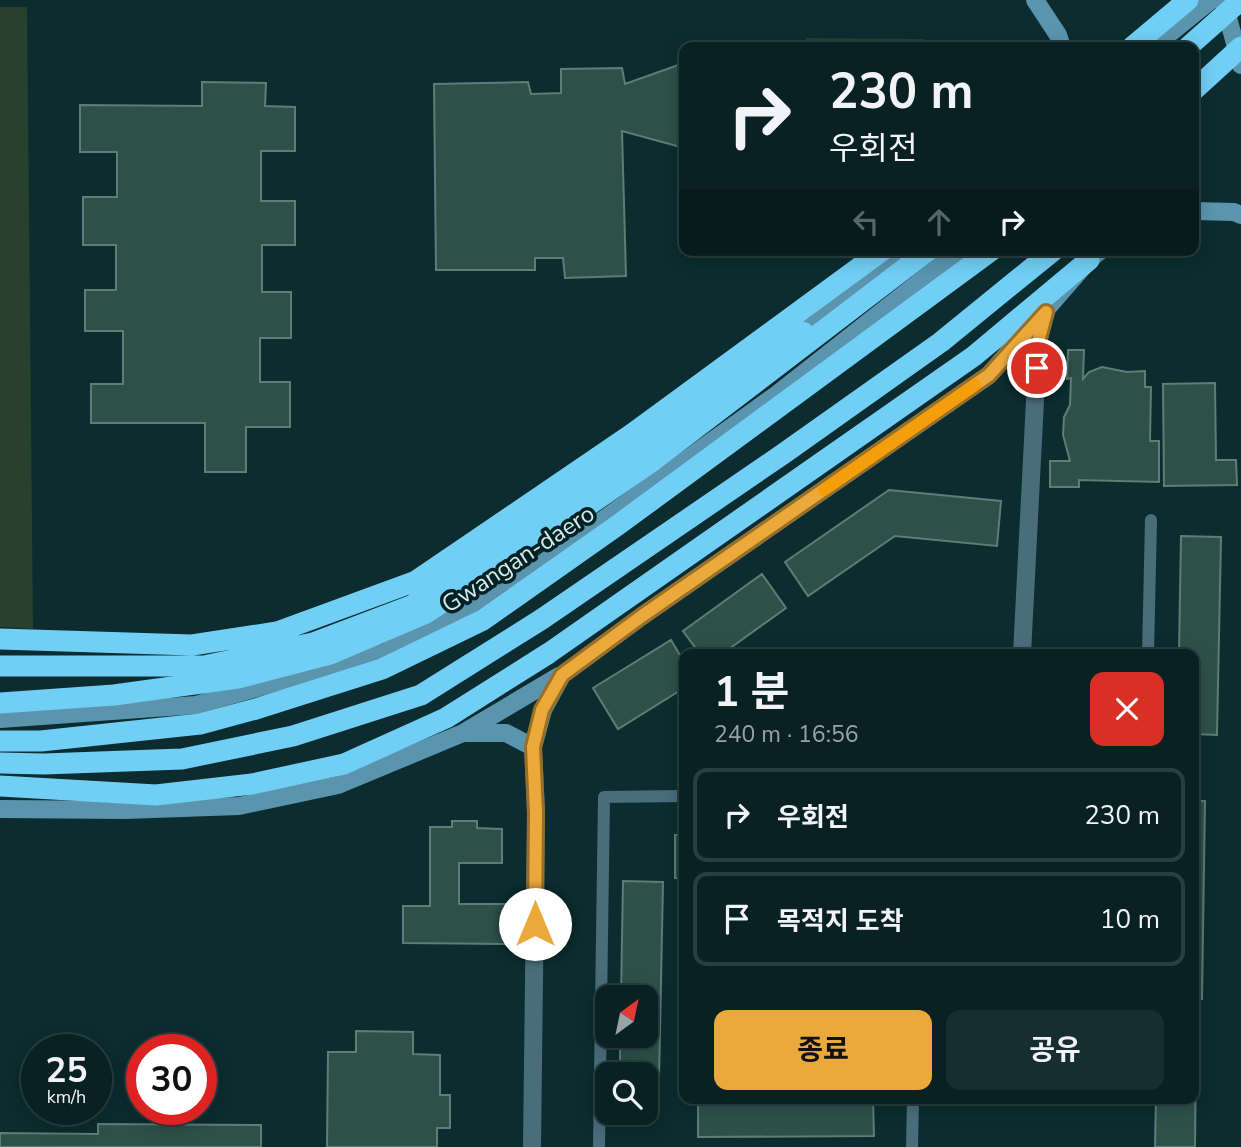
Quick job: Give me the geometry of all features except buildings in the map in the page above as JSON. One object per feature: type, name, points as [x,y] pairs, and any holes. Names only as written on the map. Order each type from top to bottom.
[{"type":"highway","points":[[1138,42],[1188,0]]},
{"type":"highway","points":[[1194,42],[1241,0]]},
{"type":"highway","points":[[1199,85],[1241,47]]},
{"type":"highway","points":[[0,639],[191,645],[277,632],[416,581],[632,434],[875,256]]},
{"type":"highway","name":"Gwangan-daero","points":[[0,703],[114,695],[238,678],[330,654],[426,614],[654,460],[921,256]]},
{"type":"highway","name":"Gwangan-daero","points":[[0,741],[41,741],[200,724],[382,669],[483,620],[618,525],[984,256]]},
{"type":"highway","points":[[0,763],[182,760],[293,736],[421,695],[542,619],[783,454],[941,342],[1047,256]]},
{"type":"highway","points":[[0,786],[156,795],[252,785],[344,764],[446,718],[549,653],[974,356],[1096,256]]},
{"type":"highway","points":[[0,666],[204,666],[313,643],[413,605],[803,332]]},
{"type":"main road","points":[[1035,0],[1060,42]]},
{"type":"main road","points":[[1159,42],[1211,0]]},
{"type":"main road","points":[[1223,0],[1241,65]]},
{"type":"main road","points":[[1199,211],[1234,212],[1241,215]]},
{"type":"main road","points":[[776,395],[803,332],[897,256]]},
{"type":"main road","points":[[0,719],[196,705],[385,652],[514,584],[776,395],[952,256]]},
{"type":"main road","points":[[0,809],[125,810],[239,806],[338,785],[463,733],[562,675],[653,608],[989,375],[1096,256]]},
{"type":"main road","points":[[463,733],[506,733],[533,747],[542,710],[562,675]]},
{"type":"street","points":[[1022,649],[1038,342],[1046,312]]},
{"type":"street","points":[[532,1147],[536,813],[533,747]]},
{"type":"lane","points":[[1148,649],[1151,520]]},
{"type":"lane","points":[[599,1147],[604,797],[679,796]]},
{"type":"lane","points":[[912,1147],[913,1104]]},
{"type":"green space","points":[[0,7],[27,7],[33,629],[0,627]]},
{"type":"green space","points":[[806,38],[925,39],[925,42],[806,42]]},
{"type":"slow traffic","points":[[824,490],[975,385]]},
{"type":"route","points":[[535,924],[536,813],[533,747],[542,710],[562,675],[642,616],[989,375],[1046,312],[1038,342],[1037,368]]}]
